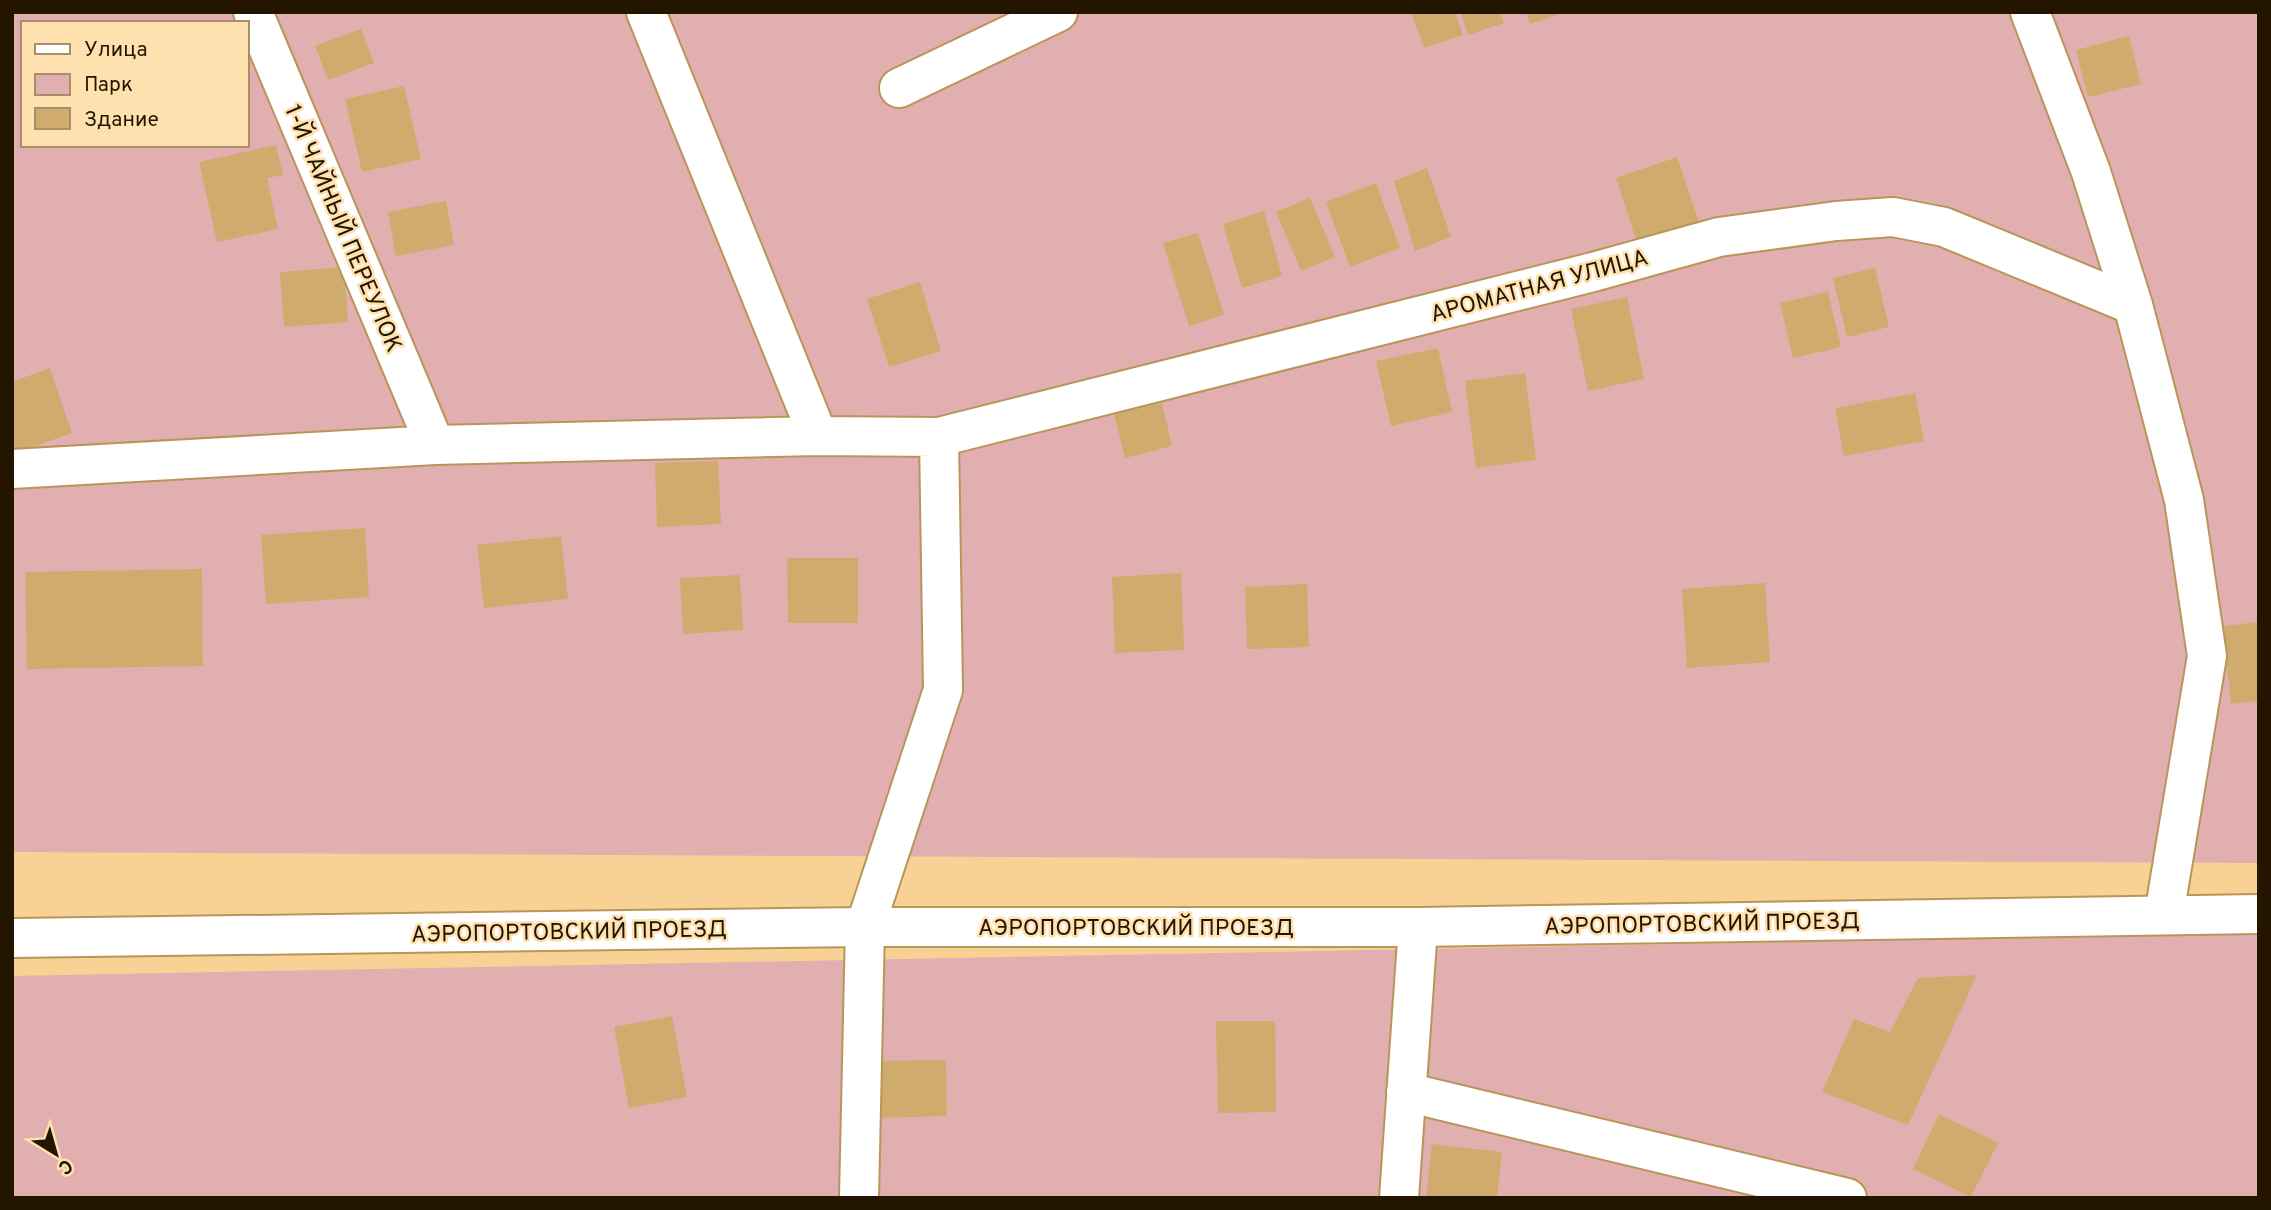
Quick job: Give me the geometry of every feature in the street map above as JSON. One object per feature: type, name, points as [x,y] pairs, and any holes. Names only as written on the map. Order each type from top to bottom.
[{"type":"street","name":"1-Й ЧАЙНЫЙ ПЕРЕУЛОК","points":[[253,12],[435,445]]},
{"type":"street","points":[[646,12],[818,436]]},
{"type":"street","points":[[899,88],[1058,12]]},
{"type":"street","points":[[2030,12],[2091,172],[2133,305],[2184,500],[2207,656],[2164,915]]},
{"type":"street","name":"АРОМАТНАЯ УЛИЦА","points":[[12,469],[435,445],[818,436],[939,437],[1593,272],[1719,237],[1836,221],[1893,217],[1944,228],[2133,305]]},
{"type":"street","points":[[859,1198],[865,927],[943,690],[939,437]]},
{"type":"street","name":"АЭРОПОРТОВСКИЙ ПРОЕЗД","points":[[12,938],[865,927],[1418,927],[2259,914]]},
{"type":"street","points":[[1399,1198],[1418,927]]},
{"type":"street","points":[[1406,1092],[1847,1198]]},
{"type":"green space","points":[[12,12],[2259,12],[2259,863],[12,852]]},
{"type":"green space","points":[[2259,933],[2259,1198],[12,1198],[12,976]]},
{"type":"building","points":[[1411,12],[1455,12],[1463,35],[1424,48]]},
{"type":"building","points":[[1461,12],[1500,12],[1504,23],[1468,35]]},
{"type":"building","points":[[1526,12],[1562,12],[1562,13],[1530,24]]},
{"type":"building","points":[[361,29],[374,63],[328,80],[315,46]]},
{"type":"building","points":[[2129,36],[2141,84],[2088,97],[2076,50]]},
{"type":"building","points":[[404,86],[421,159],[362,172],[345,99]]},
{"type":"building","points":[[276,145],[283,175],[267,178],[278,229],[217,242],[199,162]]},
{"type":"building","points":[[1677,157],[1699,222],[1637,243],[1616,178]]},
{"type":"building","points":[[1427,168],[1451,237],[1415,251],[1394,181]]},
{"type":"building","points":[[1376,183],[1400,248],[1350,267],[1326,202]]},
{"type":"building","points":[[1310,198],[1335,257],[1301,271],[1276,212]]},
{"type":"building","points":[[446,201],[454,245],[396,256],[388,212]]},
{"type":"building","points":[[1264,211],[1282,276],[1242,288],[1223,224]]},
{"type":"building","points":[[1198,233],[1224,315],[1189,326],[1163,243]]},
{"type":"building","points":[[344,267],[348,322],[284,327],[280,272]]},
{"type":"building","points":[[1875,268],[1889,327],[1847,337],[1833,278]]},
{"type":"building","points":[[920,282],[941,351],[889,367],[867,299]]},
{"type":"building","points":[[1828,292],[1841,347],[1793,358],[1780,303]]},
{"type":"building","points":[[1627,297],[1644,379],[1588,391],[1571,309]]},
{"type":"building","points":[[1438,348],[1452,412],[1391,426],[1376,361]]},
{"type":"building","points":[[50,368],[72,433],[12,454],[12,382]]},
{"type":"building","points":[[1525,373],[1536,460],[1476,468],[1465,381]]},
{"type":"building","points":[[1915,393],[1924,441],[1844,456],[1835,408]]},
{"type":"building","points":[[1162,403],[1172,446],[1125,458],[1114,414]]},
{"type":"building","points":[[718,461],[721,524],[657,527],[655,463]]},
{"type":"building","points":[[365,528],[369,597],[266,604],[261,535]]},
{"type":"building","points":[[561,536],[568,599],[484,608],[477,545]]},
{"type":"building","points":[[787,558],[858,558],[858,623],[788,623]]},
{"type":"building","points":[[202,569],[203,666],[27,669],[25,572]]},
{"type":"building","points":[[1181,573],[1184,650],[1115,653],[1112,577]]},
{"type":"building","points":[[740,575],[743,630],[683,634],[680,578]]},
{"type":"building","points":[[1765,583],[1770,662],[1687,668],[1682,589]]},
{"type":"building","points":[[1307,584],[1309,647],[1247,649],[1245,587]]},
{"type":"building","points":[[2259,622],[2259,701],[2231,704],[2223,626]]},
{"type":"building","points":[[1977,975],[1908,1125],[1822,1092],[1854,1019],[1890,1032],[1918,978]]},
{"type":"building","points":[[672,1016],[687,1097],[629,1108],[614,1027]]},
{"type":"building","points":[[1216,1021],[1275,1021],[1276,1112],[1218,1113]]},
{"type":"building","points":[[946,1060],[947,1116],[875,1118],[874,1061]]},
{"type":"building","points":[[1939,1114],[1998,1143],[1971,1197],[1913,1169]]},
{"type":"building","points":[[1432,1144],[1502,1152],[1497,1198],[1426,1198]]}]
